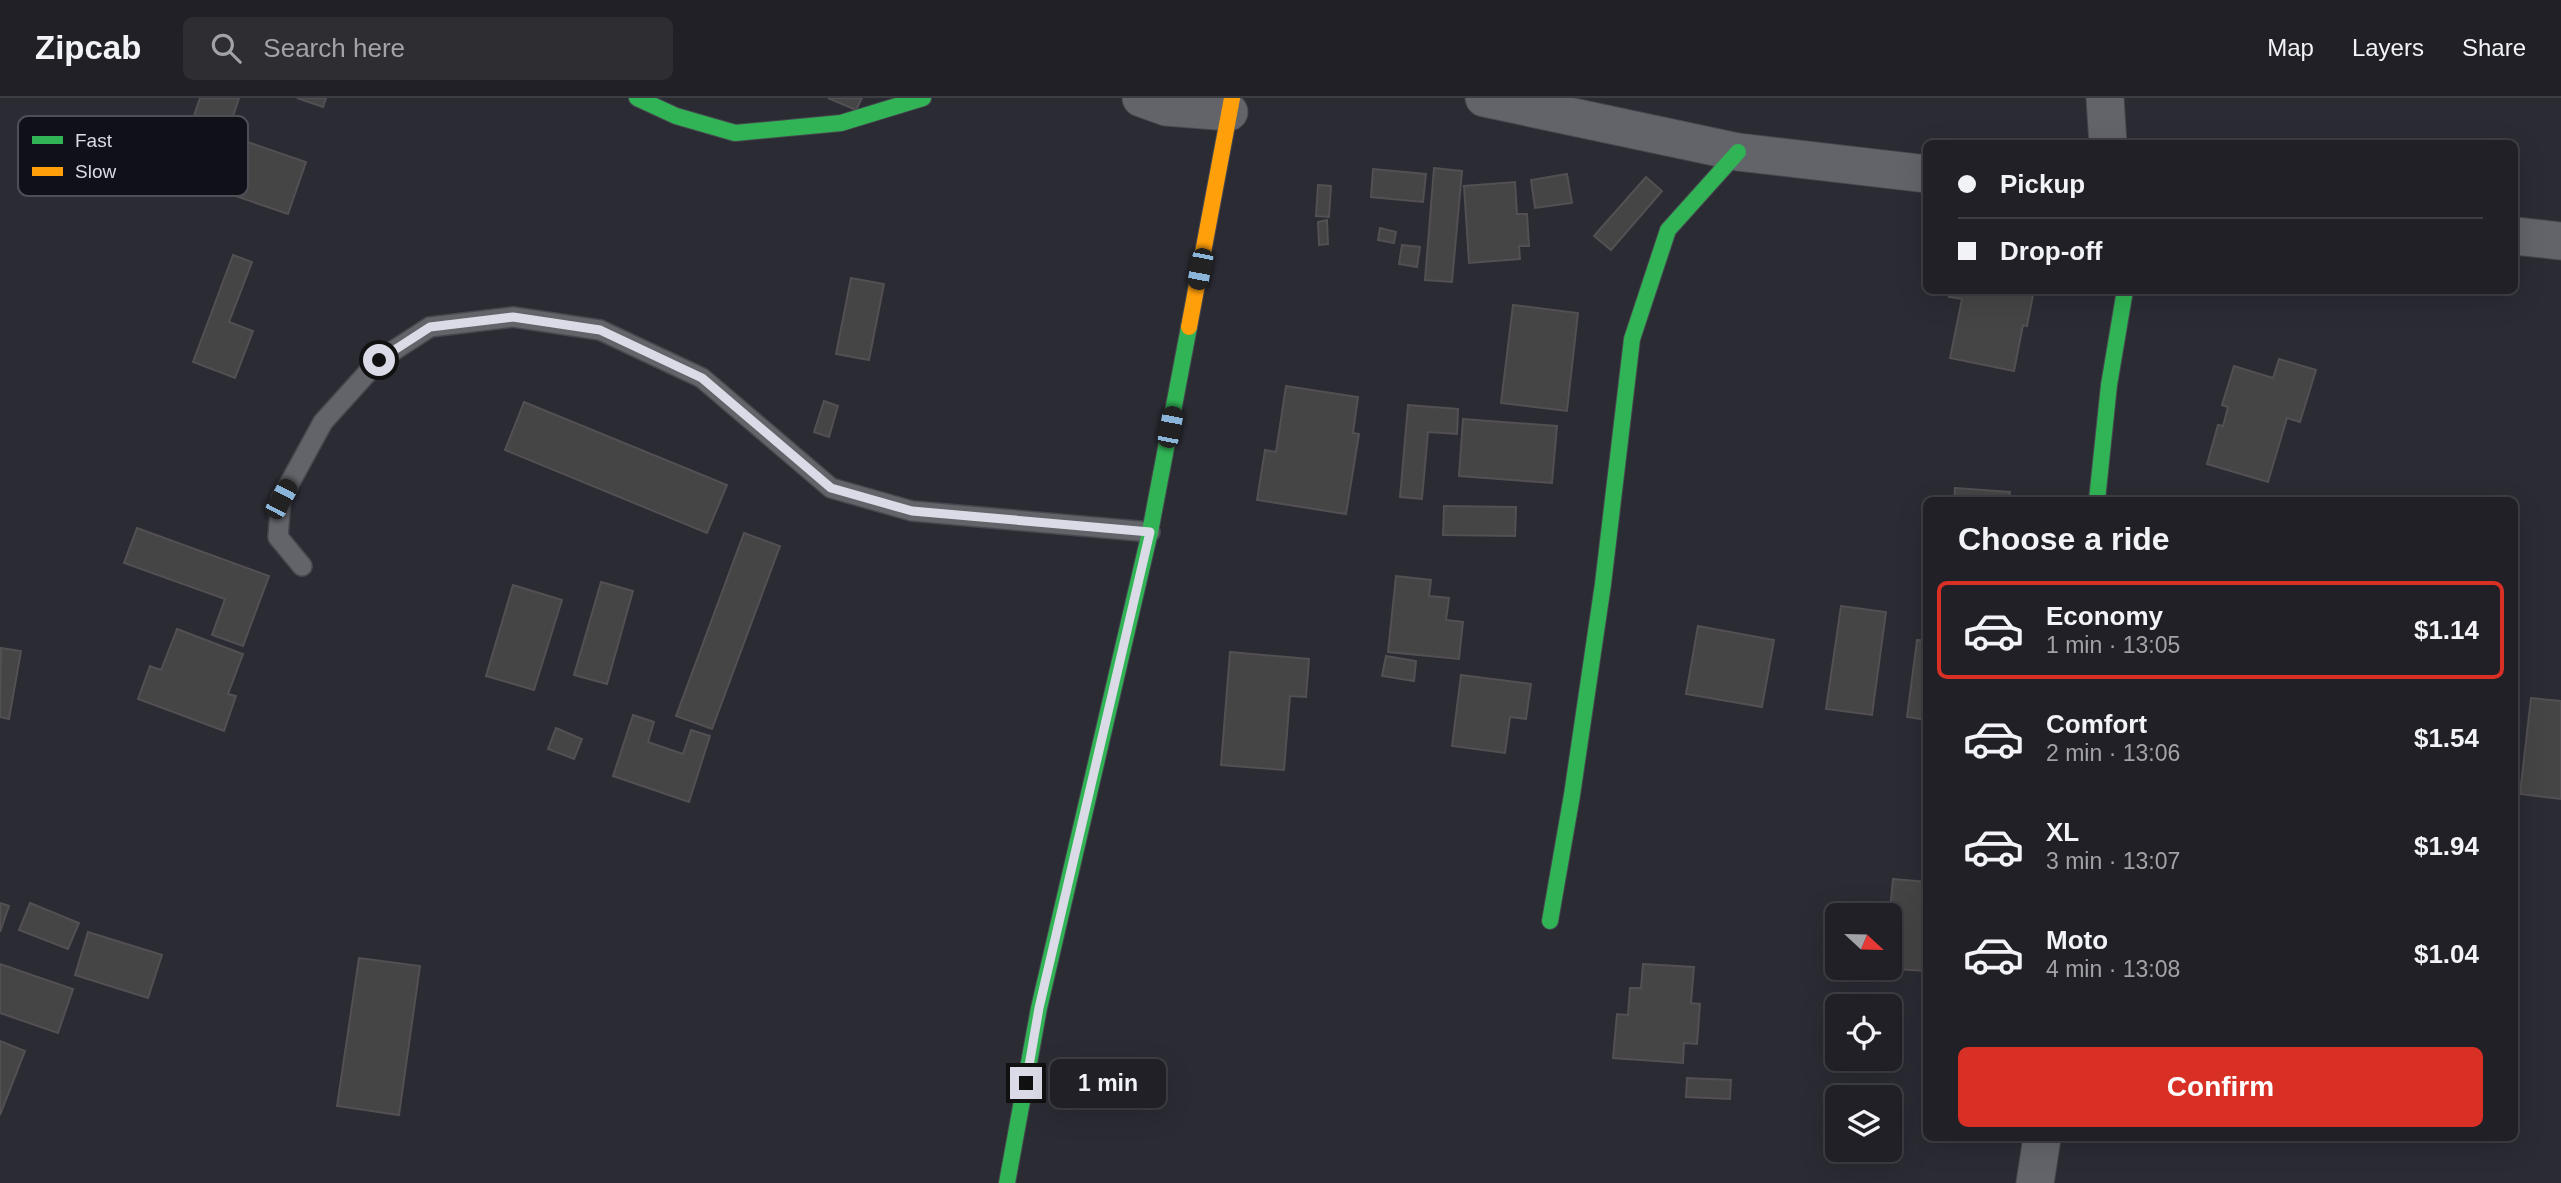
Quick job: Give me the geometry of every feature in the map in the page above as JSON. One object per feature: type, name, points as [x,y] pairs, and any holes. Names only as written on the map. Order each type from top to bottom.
[{"type":"street","points":[[638,98],[676,116],[735,133],[841,123],[923,98]]},
{"type":"street","points":[[1007,1183],[1039,1008],[1150,532],[1231,105],[1166,107],[1141,98]]},
{"type":"street","points":[[1484,98],[1738,152],[1923,174]]},
{"type":"street","points":[[2105,98],[2108,140]]},
{"type":"street","points":[[1550,921],[1572,795],[1603,584],[1632,339],[1668,230],[1738,152]]},
{"type":"street","points":[[2518,236],[2561,241]]},
{"type":"street","points":[[2096,497],[2109,385],[2124,294]]},
{"type":"street","points":[[2035,1183],[2042,1141]]},
{"type":"lane","points":[[302,566],[278,537],[281,499],[323,422],[379,360],[430,327],[513,317],[600,330],[702,378],[831,488],[912,511],[1150,532]]},
{"type":"building","points":[[200,98],[239,98],[233,116],[194,116]]},
{"type":"building","points":[[297,98],[326,98],[323,107]]},
{"type":"building","points":[[828,98],[862,98],[856,110]]},
{"type":"building","points":[[248,142],[306,162],[288,214],[235,196],[248,196]]},
{"type":"building","points":[[1434,168],[1462,171],[1452,282],[1425,280]]},
{"type":"building","points":[[1373,169],[1426,174],[1423,202],[1371,197]]},
{"type":"building","points":[[1567,174],[1572,203],[1535,208],[1531,180]]},
{"type":"building","points":[[1646,177],[1662,191],[1611,250],[1594,236]]},
{"type":"building","points":[[1515,182],[1517,214],[1527,214],[1529,246],[1519,246],[1520,259],[1469,263],[1464,186]]},
{"type":"building","points":[[1318,185],[1331,186],[1329,217],[1316,216]]},
{"type":"building","points":[[1327,220],[1328,244],[1319,245],[1318,222]]},
{"type":"building","points":[[1380,228],[1396,232],[1394,243],[1378,240]]},
{"type":"building","points":[[1402,245],[1420,247],[1417,267],[1399,264]]},
{"type":"building","points":[[233,255],[252,262],[229,322],[253,331],[235,378],[193,362]]},
{"type":"building","points":[[851,278],[884,284],[869,360],[836,354]]},
{"type":"building","points":[[1949,294],[2033,294],[2027,326],[2023,325],[2014,371],[1950,358],[1962,299],[1949,297]]},
{"type":"building","points":[[1513,305],[1578,313],[1567,411],[1501,403]]},
{"type":"building","points":[[2279,359],[2316,370],[2300,422],[2287,418],[2268,482],[2207,464],[2218,425],[2223,426],[2228,407],[2222,405],[2234,366],[2273,378]]},
{"type":"building","points":[[1286,386],[1358,397],[1353,433],[1359,434],[1346,514],[1257,500],[1265,450],[1276,452]]},
{"type":"building","points":[[824,401],[838,406],[829,437],[814,432]]},
{"type":"building","points":[[524,402],[727,485],[707,533],[505,450]]},
{"type":"building","points":[[1408,405],[1458,409],[1457,434],[1428,432],[1422,499],[1400,497]]},
{"type":"building","points":[[1463,419],[1557,426],[1552,483],[1459,476]]},
{"type":"building","points":[[1955,488],[2010,492],[2009,497],[1954,497]]},
{"type":"building","points":[[1444,506],[1516,507],[1515,536],[1443,535]]},
{"type":"building","points":[[137,528],[269,576],[243,646],[212,635],[225,599],[124,563]]},
{"type":"building","points":[[744,533],[780,546],[712,729],[676,716]]},
{"type":"building","points":[[1396,576],[1431,580],[1429,596],[1449,598],[1446,620],[1463,622],[1459,659],[1388,652]]},
{"type":"building","points":[[601,582],[633,591],[607,684],[574,675]]},
{"type":"building","points":[[513,585],[562,600],[534,690],[486,676]]},
{"type":"building","points":[[1841,606],[1886,612],[1872,715],[1826,709]]},
{"type":"building","points":[[1698,626],[1774,640],[1762,707],[1686,694]]},
{"type":"building","points":[[177,629],[243,654],[228,694],[236,696],[224,731],[138,699],[150,666],[161,670]]},
{"type":"building","points":[[1917,640],[1923,641],[1923,719],[1907,717]]},
{"type":"building","points":[[1,648],[21,651],[9,719],[0,717]]},
{"type":"building","points":[[1230,652],[1309,659],[1306,697],[1290,696],[1284,770],[1221,765]]},
{"type":"building","points":[[1386,656],[1416,661],[1414,681],[1382,676]]},
{"type":"building","points":[[1461,675],[1531,684],[1526,719],[1510,717],[1505,753],[1452,746]]},
{"type":"building","points":[[2531,698],[2561,701],[2561,799],[2520,794]]},
{"type":"building","points":[[633,715],[654,722],[648,742],[683,754],[691,730],[710,736],[689,802],[613,776]]},
{"type":"building","points":[[556,728],[582,739],[574,759],[548,749]]},
{"type":"building","points":[[1893,879],[1923,882],[1923,971],[1902,969],[1902,903],[1891,903]]},
{"type":"building","points":[[0,903],[9,906],[0,932]]},
{"type":"building","points":[[30,903],[79,923],[68,949],[19,930]]},
{"type":"building","points":[[88,932],[162,955],[148,998],[75,975]]},
{"type":"building","points":[[359,958],[420,966],[399,1115],[337,1106]]},
{"type":"building","points":[[0,964],[73,989],[58,1033],[0,1013]]},
{"type":"building","points":[[1643,964],[1694,967],[1691,1003],[1700,1004],[1697,1044],[1684,1043],[1683,1063],[1613,1058],[1617,1014],[1628,1015],[1630,988],[1641,988]]},
{"type":"building","points":[[0,1041],[25,1051],[0,1115]]},
{"type":"building","points":[[1687,1078],[1731,1080],[1730,1099],[1686,1097]]},
{"type":"traffic: fast","points":[[637,98],[676,116],[735,133],[841,123],[923,98]]},
{"type":"traffic: fast","points":[[1550,921],[1572,795],[1603,584],[1632,339],[1668,230],[1738,152]]},
{"type":"traffic: fast","points":[[2097,497],[2109,385],[2124,294]]},
{"type":"traffic: fast","points":[[1007,1183],[1039,1008],[1150,532],[1189,327]]},
{"type":"traffic: slow","points":[[1189,327],[1232,98]]},
{"type":"route","points":[[379,360],[430,327],[513,317],[600,330],[702,378],[831,488],[912,511],[1150,532],[1039,1008],[1026,1083]]}]
